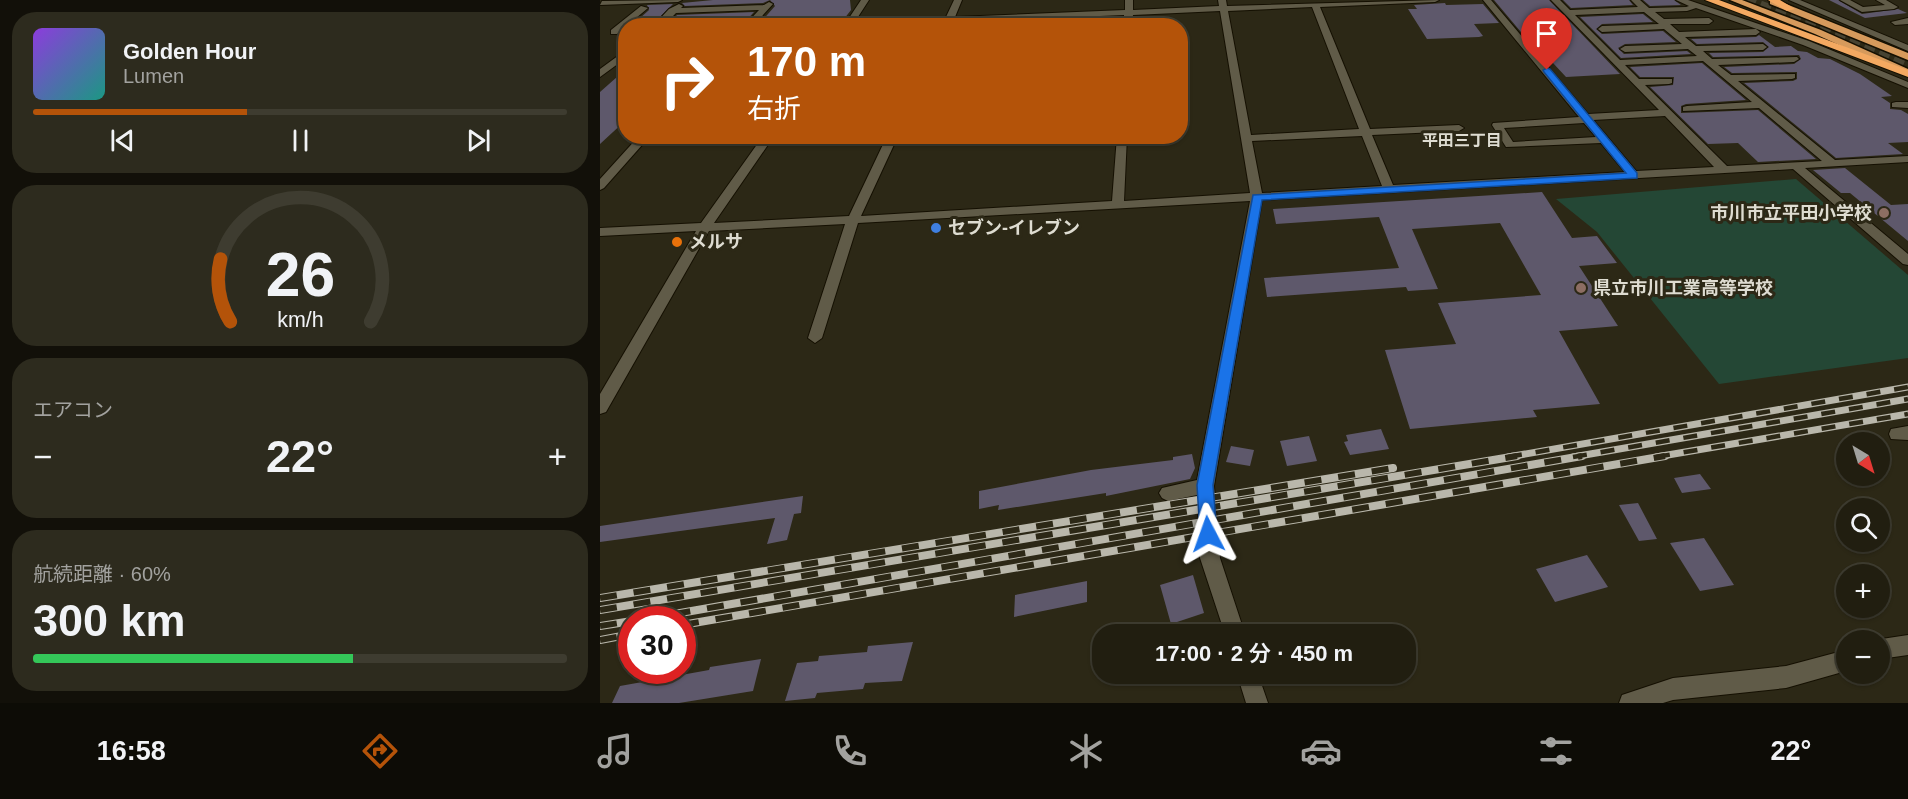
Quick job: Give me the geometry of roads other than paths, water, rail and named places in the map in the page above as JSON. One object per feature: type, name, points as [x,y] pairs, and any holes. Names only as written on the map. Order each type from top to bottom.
[{"type":"highway","points":[[1710,0],[1908,73]]},
{"type":"highway","points":[[1734,0],[1818,32],[1908,73]]},
{"type":"highway","points":[[1767,0],[1791,4]]},
{"type":"highway","points":[[1773,0],[1791,4],[1908,57]]},
{"type":"street","points":[[602,3],[678,0]]},
{"type":"street","points":[[666,18],[685,0]]},
{"type":"street","points":[[755,18],[772,0]]},
{"type":"street","points":[[852,18],[865,0]]},
{"type":"street","points":[[949,18],[958,0]]},
{"type":"street","points":[[1128,18],[1129,0]]},
{"type":"street","points":[[1019,18],[1223,4],[1315,5],[1435,0]]},
{"type":"street","points":[[1487,0],[1634,176]]},
{"type":"street","points":[[1680,0],[1815,46],[1908,85]]},
{"type":"street","points":[[1844,0],[1862,10],[1894,7],[1880,0]]},
{"type":"street","points":[[1557,2],[1636,1],[1834,165]]},
{"type":"street","points":[[1557,2],[1725,170]]},
{"type":"street","points":[[1223,4],[1257,197],[1205,486],[1210,558],[1232,624]]},
{"type":"street","points":[[1791,4],[1906,46]]},
{"type":"street","points":[[1315,5],[1389,190]]},
{"type":"street","points":[[1568,14],[1687,9],[1696,5]]},
{"type":"street","points":[[672,12],[765,7]]},
{"type":"street","points":[[630,18],[644,8]]},
{"type":"street","points":[[1602,29],[1709,21]]},
{"type":"street","points":[[1895,22],[1908,21]]},
{"type":"street","points":[[618,26],[610,32],[618,32]]},
{"type":"street","points":[[1678,35],[1756,32]]},
{"type":"street","points":[[1625,49],[1763,47]]},
{"type":"street","points":[[600,74],[618,59]]},
{"type":"street","points":[[1617,63],[1794,59]]},
{"type":"street","points":[[1730,78],[1792,76]]},
{"type":"street","points":[[1637,82],[1669,81]]},
{"type":"street","points":[[1688,109],[1762,105]]},
{"type":"street","points":[[1896,105],[1908,105]]},
{"type":"street","points":[[1604,140],[1510,146],[1497,125],[1666,113]]},
{"type":"street","points":[[1247,138],[1459,128]]},
{"type":"street","points":[[600,186],[638,144]]},
{"type":"street","points":[[600,408],[705,226],[763,144]]},
{"type":"street","points":[[816,338],[853,220],[889,144]]},
{"type":"street","points":[[1118,205],[1122,144]]},
{"type":"street","points":[[600,232],[853,220],[1908,159]]},
{"type":"street","points":[[1797,167],[1908,261]]},
{"type":"street","points":[[1168,493],[1205,486]]},
{"type":"street","points":[[1890,648],[1908,645]]},
{"type":"street","points":[[1630,703],[1673,689],[1786,677],[1836,664]]},
{"type":"street","points":[[1251,684],[1257,703]]},
{"type":"tunnel","points":[[1745,0],[1825,31],[1908,68]]},
{"type":"railway","points":[[1508,457],[1908,387]]},
{"type":"railway","points":[[1573,457],[1908,399]]},
{"type":"railway","points":[[1656,457],[1908,414]]},
{"type":"railway","points":[[600,610],[1517,456]]},
{"type":"railway","points":[[696,610],[1582,456]]},
{"type":"railway","points":[[696,623],[1665,456]]},
{"type":"railway","points":[[600,598],[1393,468]]},
{"type":"railway","points":[[600,626],[618,623]]},
{"type":"railway","points":[[600,640],[618,637]]},
{"type":"place","name":"市川市立平田小学校","points":[[1884,213]]},
{"type":"place","name":"セブン-イレブン","points":[[936,228]]},
{"type":"place","name":"メルサ","points":[[677,242]]},
{"type":"place","name":"県立市川工業高等学校","points":[[1581,288]]},
{"type":"district","name":"平田三丁目","points":[[1462,140]]}]
